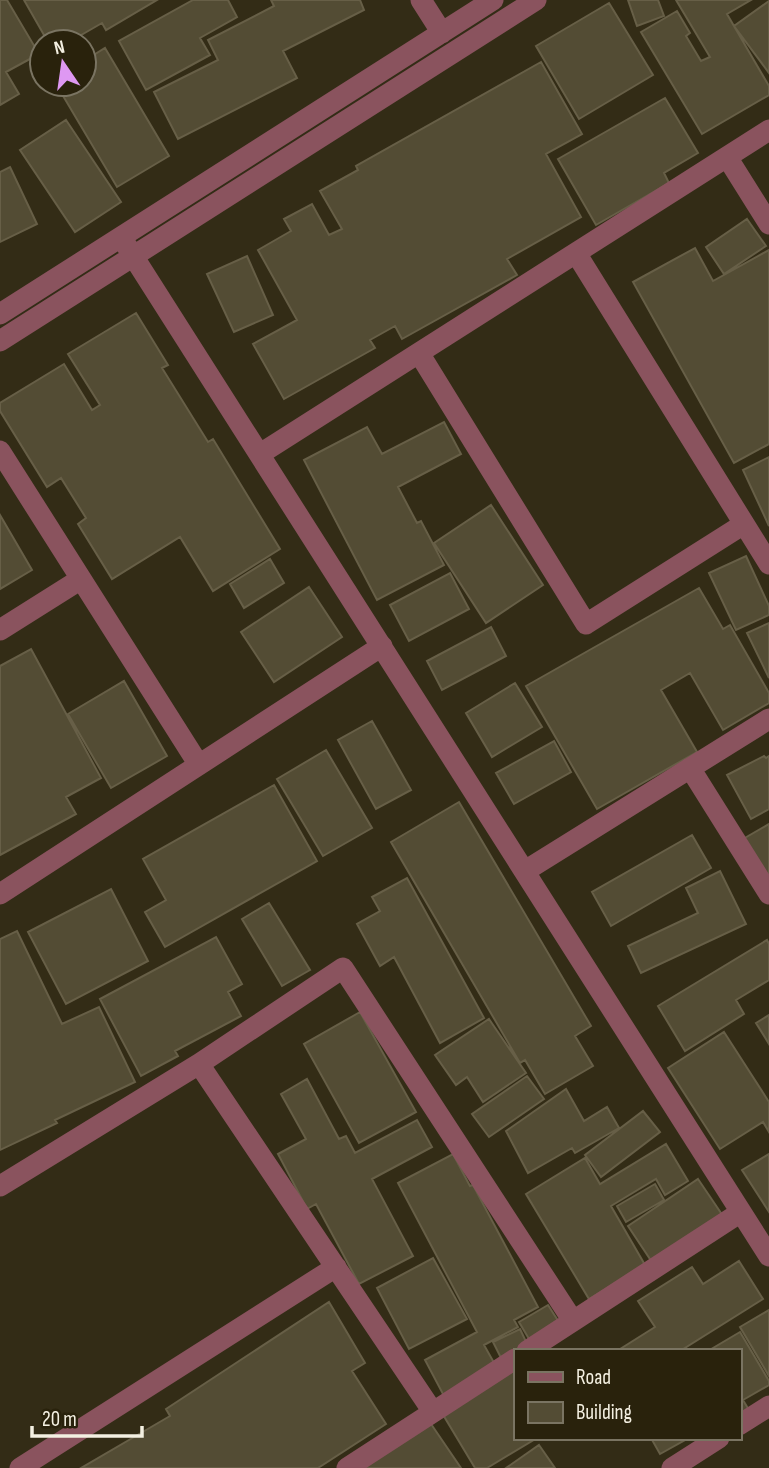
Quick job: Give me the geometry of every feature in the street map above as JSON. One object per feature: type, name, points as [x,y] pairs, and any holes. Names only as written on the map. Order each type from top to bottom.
[{"type":"street","points":[[421,0],[442,33]]},
{"type":"street","points":[[0,314],[493,0]]},
{"type":"street","points":[[0,341],[536,0]]},
{"type":"street","points":[[260,454],[769,130]]},
{"type":"street","points":[[727,157],[769,224]]},
{"type":"street","points":[[121,237],[769,1256]]},
{"type":"street","points":[[576,253],[769,564]]},
{"type":"street","points":[[419,353],[586,624],[744,524]]},
{"type":"street","points":[[0,451],[199,765]]},
{"type":"street","points":[[0,630],[81,579]]},
{"type":"street","points":[[0,894],[382,646]]},
{"type":"street","points":[[524,871],[769,719]]},
{"type":"street","points":[[690,768],[769,894]]},
{"type":"street","points":[[0,1186],[200,1064],[343,968],[573,1321]]},
{"type":"street","points":[[200,1064],[432,1412]]},
{"type":"street","points":[[530,1349],[741,1212]]},
{"type":"street","points":[[20,1468],[335,1267]]},
{"type":"street","points":[[347,1468],[514,1360]]},
{"type":"street","points":[[741,1424],[769,1406]]},
{"type":"street","points":[[672,1468],[716,1440]]},
{"type":"building","points":[[0,0],[7,0],[28,35],[28,60],[6,72],[19,94],[0,105]]},
{"type":"building","points":[[24,0],[157,0],[106,30],[102,23],[93,28],[40,28]]},
{"type":"building","points":[[193,0],[228,0],[237,17],[200,38],[210,55],[146,90],[119,41]]},
{"type":"building","points":[[271,0],[360,0],[364,10],[283,51],[297,78],[178,139],[154,92],[218,60],[208,40],[274,6]]},
{"type":"building","points":[[628,0],[658,0],[664,16],[637,26]]},
{"type":"building","points":[[676,0],[751,0],[727,14],[769,86],[769,95],[702,134],[641,32],[677,11],[690,33],[686,36],[701,61],[710,57]]},
{"type":"building","points":[[769,1],[769,73],[734,26]]},
{"type":"building","points":[[609,3],[653,75],[579,119],[536,46]]},
{"type":"building","points":[[105,48],[169,156],[117,187],[64,98],[98,98],[98,52]]},
{"type":"building","points":[[541,62],[582,134],[546,154],[581,217],[507,259],[517,275],[402,339],[395,326],[370,340],[375,348],[284,399],[253,344],[297,320],[258,250],[291,231],[284,219],[312,204],[329,235],[342,229],[320,191],[358,170],[356,166]]},
{"type":"building","points":[[665,98],[698,153],[664,173],[669,183],[596,225],[558,159]]},
{"type":"building","points":[[66,120],[121,202],[75,232],[20,150]]},
{"type":"building","points":[[10,167],[37,224],[0,242],[0,172]]},
{"type":"building","points":[[747,219],[766,246],[724,274],[706,247]]},
{"type":"building","points":[[695,248],[713,281],[769,250],[769,444],[734,463],[633,282]]},
{"type":"building","points":[[247,256],[273,315],[234,332],[207,274]]},
{"type":"building","points":[[136,313],[168,365],[162,368],[208,442],[213,439],[280,549],[213,591],[180,537],[112,579],[78,524],[86,518],[61,478],[47,487],[0,411],[0,403],[64,364],[92,410],[100,405],[68,354]]},
{"type":"building","points":[[444,422],[461,454],[398,487],[417,523],[421,521],[444,565],[377,600],[304,460],[367,427],[382,454]]},
{"type":"building","points":[[769,457],[769,526],[743,470]]},
{"type":"building","points":[[491,505],[543,585],[486,623],[434,543]]},
{"type":"building","points":[[0,515],[32,570],[0,589]]},
{"type":"building","points":[[746,556],[769,606],[769,615],[736,630],[709,573]]},
{"type":"building","points":[[270,559],[284,583],[244,608],[230,584]]},
{"type":"building","points":[[450,573],[469,609],[409,641],[390,605]]},
{"type":"building","points":[[309,587],[342,637],[274,682],[241,632]]},
{"type":"building","points":[[699,588],[723,629],[730,625],[769,693],[769,703],[723,730],[690,673],[661,690],[697,752],[597,809],[526,686]]},
{"type":"building","points":[[769,623],[769,678],[747,633]]},
{"type":"building","points":[[491,627],[506,656],[442,690],[427,661]]},
{"type":"building","points":[[31,649],[101,778],[66,797],[76,814],[0,855],[0,666]]},
{"type":"building","points":[[124,681],[167,756],[111,788],[68,714]]},
{"type":"building","points":[[515,683],[542,727],[492,757],[466,713]]},
{"type":"building","points":[[372,721],[411,790],[376,809],[338,740]]},
{"type":"building","points":[[554,741],[571,772],[514,804],[496,773]]},
{"type":"building","points":[[326,750],[372,828],[323,856],[277,779]]},
{"type":"building","points":[[769,756],[769,809],[751,819],[727,775]]},
{"type":"building","points":[[274,785],[317,861],[165,947],[145,912],[166,900],[143,859]]},
{"type":"building","points":[[459,802],[591,1026],[575,1036],[593,1066],[545,1094],[525,1060],[520,1063],[391,842]]},
{"type":"building","points":[[769,824],[769,882],[743,839]]},
{"type":"building","points":[[692,835],[711,868],[611,926],[592,892]]},
{"type":"building","points":[[720,871],[746,924],[641,973],[628,946],[698,913],[686,888]]},
{"type":"building","points":[[407,878],[484,1018],[440,1043],[394,957],[380,966],[357,924],[380,911],[372,897]]},
{"type":"building","points":[[111,889],[148,961],[66,1004],[28,932]]},
{"type":"building","points":[[269,903],[310,970],[282,986],[242,919]]},
{"type":"building","points":[[17,931],[62,1024],[99,1007],[135,1082],[0,1150],[0,939]]},
{"type":"building","points":[[216,937],[242,984],[228,992],[241,1016],[175,1051],[178,1056],[141,1076],[100,999]]},
{"type":"building","points":[[767,940],[769,980],[736,1000],[744,1014],[685,1051],[658,1006]]},
{"type":"building","points":[[360,1012],[416,1112],[359,1143],[304,1044]]},
{"type":"building","points":[[769,1015],[769,1044],[756,1023]]},
{"type":"building","points":[[489,1019],[526,1073],[483,1102],[467,1077],[456,1085],[435,1055]]},
{"type":"building","points":[[724,1032],[769,1102],[769,1132],[763,1122],[720,1149],[668,1068]]},
{"type":"building","points":[[527,1076],[544,1099],[489,1137],[472,1114]]},
{"type":"building","points":[[307,1079],[339,1139],[346,1136],[355,1153],[417,1120],[432,1147],[372,1179],[413,1256],[359,1284],[316,1204],[307,1209],[278,1154],[306,1139],[281,1094]]},
{"type":"building","points":[[566,1089],[584,1121],[607,1107],[619,1128],[575,1153],[572,1148],[528,1173],[506,1131]]},
{"type":"building","points":[[643,1111],[660,1132],[601,1177],[585,1155]]},
{"type":"building","points":[[666,1144],[688,1181],[665,1195],[656,1179],[611,1206],[645,1265],[589,1299],[526,1194],[585,1158],[600,1184]]},
{"type":"building","points":[[453,1154],[470,1186],[473,1185],[538,1307],[514,1320],[518,1327],[484,1345],[497,1368],[444,1396],[425,1360],[477,1332],[398,1183]]},
{"type":"building","points":[[769,1154],[769,1212],[742,1170]]},
{"type":"building","points":[[698,1179],[723,1216],[652,1262],[628,1226]]},
{"type":"building","points":[[655,1184],[664,1200],[626,1222],[617,1206]]},
{"type":"building","points":[[433,1258],[467,1319],[409,1349],[377,1288]]},
{"type":"building","points":[[739,1261],[763,1299],[683,1349],[620,1349],[655,1327],[638,1301],[692,1267],[703,1284]]},
{"type":"building","points":[[329,1302],[365,1363],[352,1371],[386,1424],[318,1468],[81,1468],[170,1416],[166,1409]]},
{"type":"building","points":[[548,1305],[562,1327],[532,1344],[519,1322]]},
{"type":"building","points":[[769,1310],[769,1376],[740,1327]]},
{"type":"building","points":[[520,1329],[529,1348],[514,1349],[514,1356],[503,1362],[493,1342]]},
{"type":"building","points":[[740,1332],[769,1381],[769,1385],[743,1400],[749,1410],[741,1414],[741,1349],[711,1349]]},
{"type":"building","points":[[514,1371],[514,1440],[534,1440],[487,1468],[475,1468],[442,1413]]},
{"type":"building","points":[[429,1421],[461,1468],[357,1468]]},
{"type":"building","points":[[652,1440],[685,1440],[660,1454]]},
{"type":"building","points":[[539,1445],[555,1468],[506,1468]]}]
